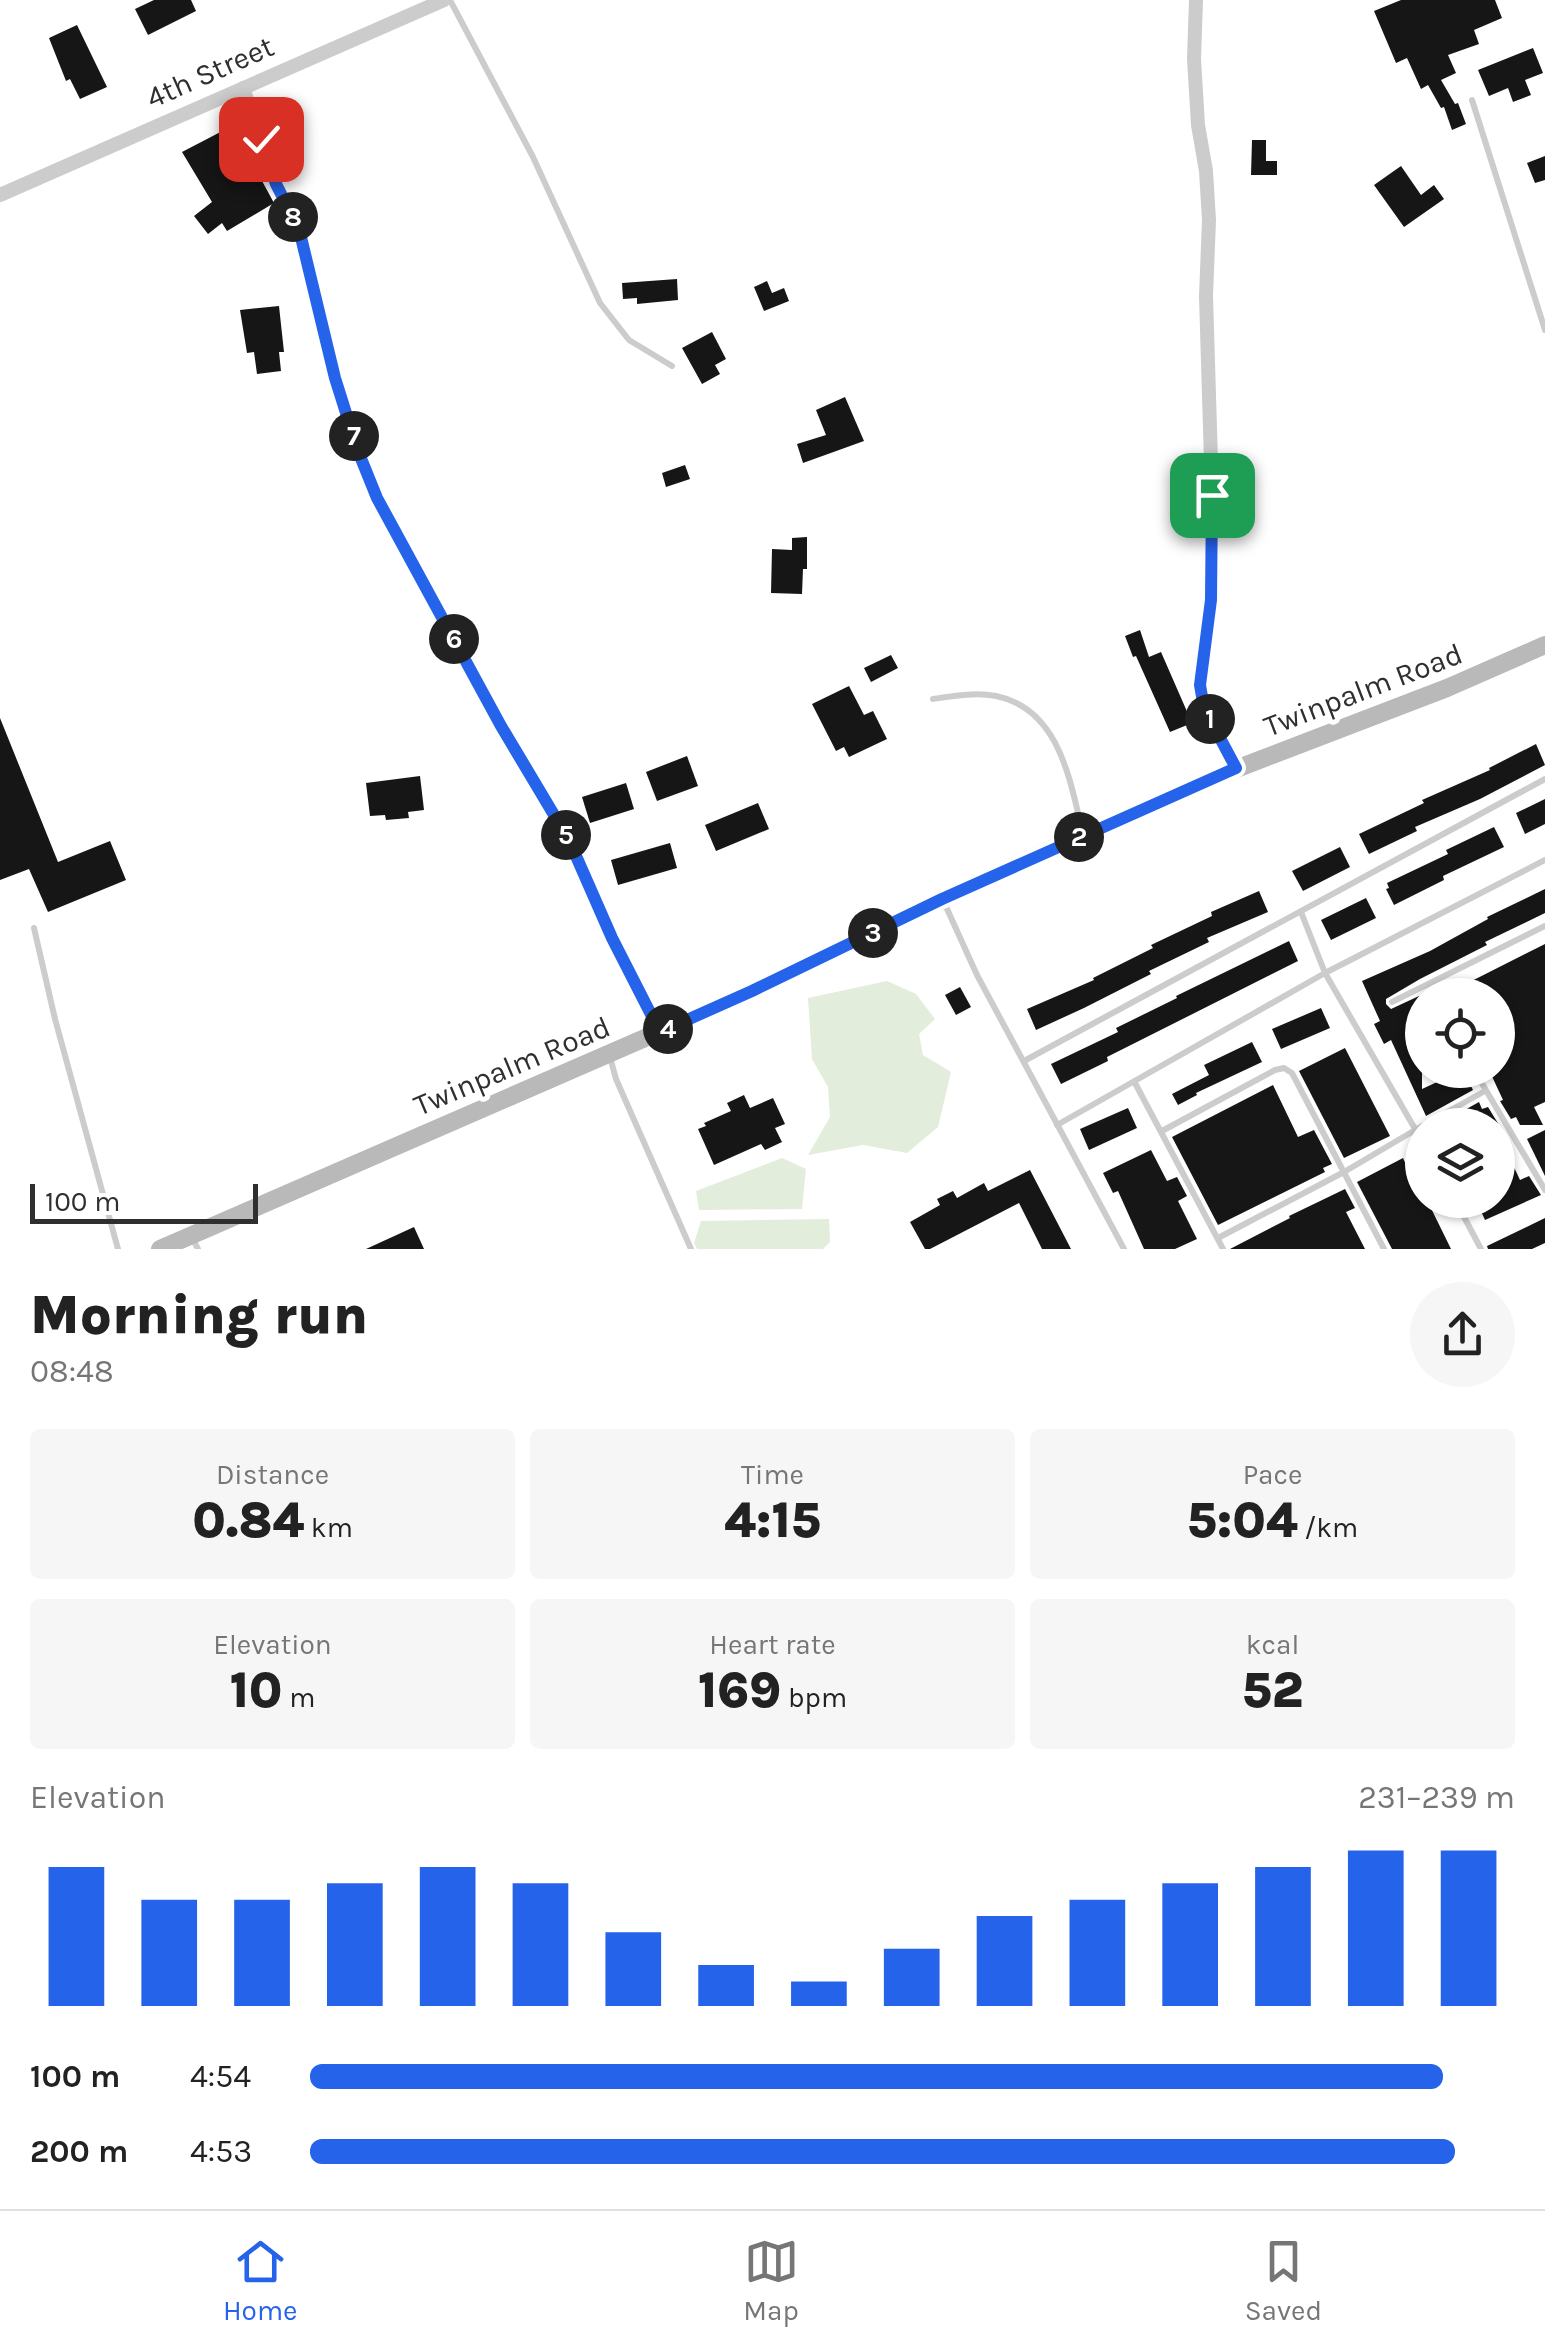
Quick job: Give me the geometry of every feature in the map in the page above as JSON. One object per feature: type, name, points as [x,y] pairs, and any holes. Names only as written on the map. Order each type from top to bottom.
[{"type":"main road","name":"Twinpalm Road","points":[[160,1249],[195,1242],[1236,768],[1447,688],[1545,645]]},
{"type":"street","name":"4th Street","points":[[0,195],[447,0]]},
{"type":"street","points":[[1196,0],[1194,59],[1208,220],[1206,296],[1212,495],[1211,600],[1200,685],[1204,708],[1236,768]]},
{"type":"street","points":[[243,88],[276,184],[299,229],[335,378],[377,498],[501,726],[569,840],[612,938],[660,1032]]},
{"type":"lane","points":[[447,0],[533,156],[600,304],[629,340],[672,366]]},
{"type":"lane","points":[[1472,100],[1541,304],[1545,330]]},
{"type":"lane","points":[[933,699],[996,696],[1023,706],[1047,728],[1067,765],[1083,835]]},
{"type":"lane","points":[[1024,1061],[1545,779]]},
{"type":"lane","points":[[1057,1125],[1325,972],[1545,860]]},
{"type":"lane","points":[[942,899],[977,975],[1124,1249]]},
{"type":"lane","points":[[1300,912],[1325,972],[1409,1108]]},
{"type":"lane","points":[[1438,978],[1545,926]]},
{"type":"lane","points":[[34,928],[118,1249]]},
{"type":"lane","points":[[1392,1002],[1405,995]]},
{"type":"lane","points":[[608,1053],[692,1249]]},
{"type":"lane","points":[[1162,1131],[1284,1068],[1292,1073],[1384,1249]]},
{"type":"lane","points":[[1134,1082],[1224,1249]]},
{"type":"lane","points":[[1483,1088],[1545,1190]]},
{"type":"lane","points":[[1455,1108],[1485,1091]]},
{"type":"lane","points":[[1218,1238],[1405,1136]]},
{"type":"lane","points":[[1464,1218],[1481,1249]]},
{"type":"green space","points":[[887,981],[916,994],[935,1019],[919,1034],[923,1055],[951,1072],[938,1127],[907,1153],[863,1145],[808,1155],[830,1117],[828,1087],[812,1059],[808,998]]},
{"type":"green space","points":[[782,1158],[806,1169],[802,1209],[699,1210],[696,1191]]},
{"type":"green space","points":[[829,1219],[830,1242],[823,1249],[697,1249],[694,1243],[701,1221]]},
{"type":"building","points":[[154,0],[191,0],[196,11],[148,35],[135,9]]},
{"type":"building","points":[[1401,0],[1495,0],[1502,18],[1474,30],[1479,44],[1448,55],[1456,73],[1441,80],[1455,104],[1458,103],[1466,124],[1452,130],[1444,107],[1441,108],[1428,85],[1421,89],[1407,58],[1396,63],[1374,11]]},
{"type":"building","points":[[77,25],[107,87],[80,99],[70,79],[66,81],[49,38]]},
{"type":"building","points":[[1533,48],[1543,73],[1525,80],[1531,95],[1513,102],[1508,88],[1489,96],[1478,70]]},
{"type":"building","points":[[232,126],[274,203],[227,231],[222,223],[208,234],[194,216],[212,202],[182,152]]},
{"type":"building","points":[[1252,140],[1266,140],[1266,161],[1277,161],[1277,175],[1251,175]]},
{"type":"building","points":[[1545,156],[1545,180],[1535,183],[1527,163]]},
{"type":"building","points":[[1401,166],[1421,195],[1434,185],[1444,199],[1404,227],[1374,185]]},
{"type":"building","points":[[677,279],[678,300],[637,304],[637,298],[623,299],[622,283]]},
{"type":"building","points":[[767,281],[772,293],[784,288],[789,301],[764,311],[754,287]]},
{"type":"building","points":[[279,306],[284,352],[279,352],[281,371],[257,374],[254,352],[247,353],[240,310]]},
{"type":"building","points":[[712,332],[726,359],[715,365],[720,374],[702,384],[682,348]]},
{"type":"building","points":[[845,397],[864,441],[803,463],[797,444],[826,435],[816,410]]},
{"type":"building","points":[[685,465],[690,479],[666,487],[662,473]]},
{"type":"building","points":[[807,537],[802,594],[771,593],[772,549],[792,550],[792,538]]},
{"type":"building","points":[[1140,630],[1149,657],[1161,652],[1192,723],[1170,732],[1125,636]]},
{"type":"building","points":[[891,655],[898,668],[871,682],[864,668]]},
{"type":"building","points":[[849,686],[864,715],[873,711],[887,739],[849,757],[844,747],[836,751],[812,704]]},
{"type":"building","points":[[0,718],[58,862],[110,841],[126,880],[48,912],[29,869],[0,880]]},
{"type":"building","points":[[1536,744],[1545,765],[1415,827],[1417,831],[1369,854],[1359,834]]},
{"type":"building","points":[[687,756],[698,786],[657,801],[646,772]]},
{"type":"building","points":[[420,776],[424,810],[408,812],[409,818],[386,820],[385,815],[370,816],[366,783]]},
{"type":"building","points":[[626,783],[634,809],[590,823],[582,797]]},
{"type":"building","points":[[1545,799],[1545,824],[1525,834],[1516,813]]},
{"type":"building","points":[[758,803],[769,829],[716,851],[705,825]]},
{"type":"building","points":[[1494,827],[1504,847],[1394,905],[1387,883]]},
{"type":"building","points":[[670,843],[677,868],[618,885],[611,860]]},
{"type":"building","points":[[1340,847],[1350,867],[1303,891],[1292,871]]},
{"type":"building","points":[[1545,889],[1545,913],[1422,978],[1405,978],[1405,988],[1386,999],[1391,1009],[1405,1002],[1405,1070],[1391,1040],[1384,1044],[1374,1024],[1380,1021],[1362,981],[1430,951]]},
{"type":"building","points":[[1259,891],[1268,912],[1207,938],[1209,942],[1149,971],[1151,974],[1036,1030],[1027,1009],[1094,980],[1153,948],[1151,945],[1212,916],[1211,912]]},
{"type":"building","points":[[1366,898],[1376,918],[1331,940],[1321,920]]},
{"type":"building","points":[[1289,941],[1298,961],[1061,1084],[1051,1064],[1118,1032],[1116,1028],[1176,996]]},
{"type":"building","points":[[1545,944],[1545,1102],[1534,1107],[1543,1125],[1520,1125],[1515,1108],[1504,1108],[1497,1088],[1515,1088],[1515,978],[1478,978]]},
{"type":"building","points":[[960,987],[971,1007],[956,1015],[945,995]]},
{"type":"building","points":[[1321,1008],[1330,1028],[1281,1049],[1272,1029]]},
{"type":"building","points":[[1252,1042],[1262,1062],[1178,1105],[1172,1094],[1209,1075],[1204,1065]]},
{"type":"building","points":[[1345,1048],[1390,1136],[1344,1158],[1299,1071]]},
{"type":"building","points":[[1273,1085],[1298,1137],[1314,1130],[1332,1164],[1323,1168],[1325,1172],[1218,1225],[1172,1137]]},
{"type":"building","points":[[1413,1088],[1473,1090],[1440,1108],[1422,1108]]},
{"type":"building","points":[[744,1095],[750,1108],[773,1098],[785,1124],[775,1128],[782,1142],[765,1150],[761,1144],[714,1165],[698,1129],[731,1111],[727,1103]]},
{"type":"building","points":[[1128,1108],[1137,1128],[1089,1150],[1080,1129]]},
{"type":"building","points":[[1545,1130],[1545,1176],[1527,1139]]},
{"type":"building","points":[[1151,1150],[1167,1181],[1177,1177],[1187,1196],[1178,1201],[1197,1239],[1175,1249],[1144,1249],[1118,1191],[1113,1193],[1103,1173]]},
{"type":"building","points":[[1403,1158],[1405,1218],[1436,1218],[1451,1249],[1392,1249],[1357,1182]]},
{"type":"building","points":[[1515,1169],[1520,1180],[1529,1176],[1541,1195],[1515,1207]]},
{"type":"building","points":[[1030,1170],[1071,1249],[1042,1249],[1019,1203],[925,1249],[910,1222],[940,1205],[937,1199],[953,1191],[957,1198],[984,1183],[988,1191]]},
{"type":"building","points":[[1345,1189],[1355,1208],[1346,1212],[1365,1249],[1230,1249],[1289,1216]]},
{"type":"building","points":[[1545,1218],[1545,1243],[1532,1249],[1488,1249],[1487,1246]]},
{"type":"building","points":[[414,1227],[424,1249],[366,1249]]},
{"type":"route","points":[[261,139],[276,184],[299,229],[335,378],[377,498],[501,726],[569,840],[612,938],[660,1032],[942,899],[1236,768],[1204,708],[1200,685],[1211,600],[1212,495]]}]
